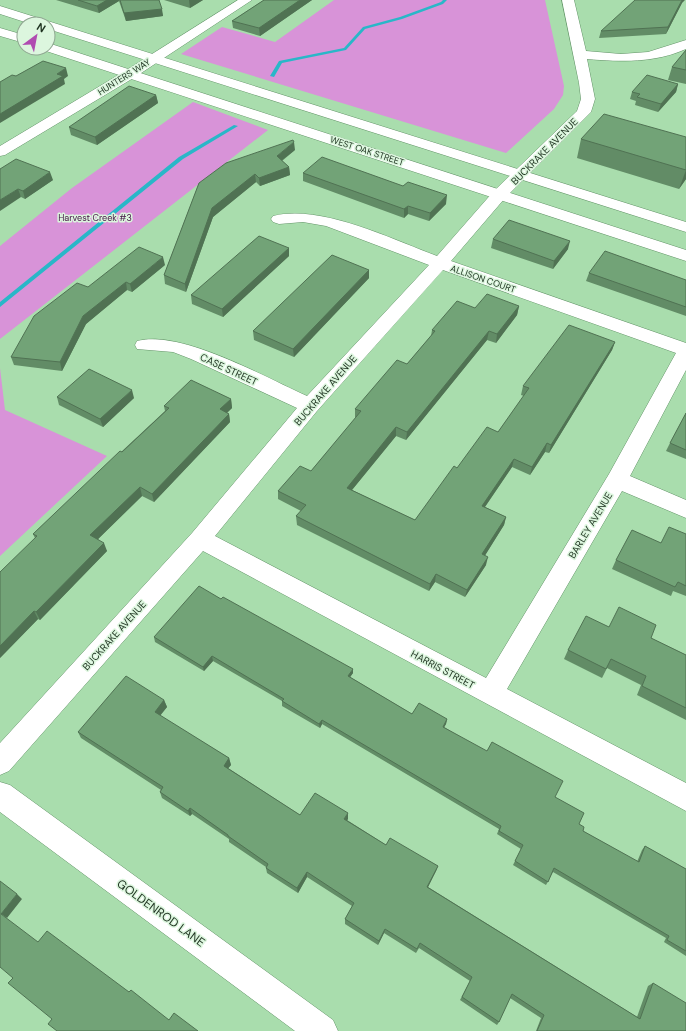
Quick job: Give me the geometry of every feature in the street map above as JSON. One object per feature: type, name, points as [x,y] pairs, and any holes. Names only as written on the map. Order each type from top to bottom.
[{"type":"street","name":"HUNTERS WAY","points":[[0,152],[130,74],[246,0]]},
{"type":"street","name":"BUCKRAKE AVENUE","points":[[0,762],[200,539],[310,406],[440,263],[499,195],[591,114],[581,56],[568,0]]},
{"type":"street","points":[[0,10],[19,16]]},
{"type":"street","points":[[56,28],[686,227]]},
{"type":"street","points":[[0,32],[16,37]]},
{"type":"street","points":[[581,56],[624,59],[643,58],[676,50],[686,44]]},
{"type":"street","name":"WEST OAK STREET","points":[[56,50],[686,256]]},
{"type":"street","name":"ALLISON COURT","points":[[279,219],[303,217],[330,222],[686,351]]},
{"type":"street","name":"CASE STREET","points":[[144,345],[174,346],[198,354],[310,406]]},
{"type":"street","name":"BARLEY AVENUE","points":[[490,694],[616,480],[686,351]]},
{"type":"street","points":[[616,480],[686,509]]},
{"type":"street","name":"HARRIS STREET","points":[[200,539],[686,798]]},
{"type":"street","name":"GOLDENROD LANE","points":[[0,795],[322,1031]]},
{"type":"green space","points":[[334,0],[545,0],[564,86],[563,95],[554,109],[506,153],[181,54],[222,27],[275,42]]},
{"type":"green space","name":"Harvest Creek #3","points":[[193,102],[268,130],[0,339],[0,246],[72,188]]},
{"type":"green space","points":[[0,368],[5,410],[107,456],[0,556]]},
{"type":"building","points":[[78,0],[107,0],[97,6]]},
{"type":"building","points":[[120,0],[159,0],[162,9],[124,13]]},
{"type":"building","points":[[264,0],[300,0],[259,28],[232,21]]},
{"type":"building","points":[[635,0],[682,0],[668,27],[601,31]]},
{"type":"building","points":[[686,50],[686,70],[672,67]]},
{"type":"building","points":[[43,61],[66,68],[57,74],[63,76],[0,114],[0,82],[12,75],[16,76]]},
{"type":"building","points":[[647,75],[678,84],[661,104],[637,97],[640,94],[632,92]]},
{"type":"building","points":[[129,86],[156,95],[95,137],[69,127]]},
{"type":"building","points":[[604,114],[686,137],[686,170],[581,139]]},
{"type":"building","points":[[293,140],[294,142],[277,156],[289,167],[259,178],[255,174],[212,208],[185,284],[164,275],[199,183],[226,163]]},
{"type":"building","points":[[322,157],[403,186],[408,182],[447,195],[430,213],[408,206],[404,209],[303,173]]},
{"type":"building","points":[[16,159],[50,172],[23,191],[18,189],[0,200],[0,169]]},
{"type":"building","points":[[509,220],[570,241],[554,261],[493,239]]},
{"type":"building","points":[[259,236],[289,248],[222,309],[191,295]]},
{"type":"building","points":[[139,247],[163,257],[130,284],[126,282],[83,316],[60,362],[11,357],[34,316],[77,283],[88,287]]},
{"type":"building","points":[[605,251],[686,280],[686,307],[589,273]]},
{"type":"building","points":[[332,255],[369,270],[293,349],[253,331]]},
{"type":"building","points":[[487,294],[519,306],[497,334],[489,331],[407,432],[396,427],[347,488],[415,520],[454,466],[457,468],[487,427],[498,432],[529,388],[523,386],[569,325],[615,342],[551,445],[547,443],[532,467],[514,459],[482,506],[506,517],[482,554],[488,557],[467,590],[436,574],[430,584],[296,516],[306,505],[278,491],[300,466],[311,471],[361,411],[355,409],[397,360],[407,364],[435,331],[432,330],[457,301],[475,308]]},
{"type":"building","points":[[89,369],[132,390],[100,419],[57,397]]},
{"type":"building","points":[[191,380],[231,399],[220,409],[229,414],[152,494],[140,487],[90,535],[104,543],[0,646],[0,572],[37,536],[33,534],[120,451],[122,452],[169,408],[164,406]]},
{"type":"building","points":[[686,413],[686,450],[670,443]]},
{"type":"building","points":[[669,527],[686,534],[686,586],[678,582],[675,587],[616,560],[632,530],[661,543]]},
{"type":"building","points":[[199,586],[221,599],[223,597],[353,669],[348,676],[412,714],[419,703],[447,719],[443,727],[487,751],[492,742],[563,781],[555,797],[584,813],[579,824],[584,827],[583,831],[639,862],[645,846],[686,869],[686,951],[667,940],[669,936],[554,868],[548,882],[515,861],[523,845],[499,831],[501,826],[322,720],[319,724],[282,701],[284,699],[212,656],[203,667],[154,637]]},
{"type":"building","points":[[619,607],[656,625],[651,638],[686,655],[686,708],[642,686],[646,676],[611,659],[606,669],[568,650],[586,616],[609,627]]},
{"type":"building","points":[[126,676],[164,700],[155,712],[229,758],[224,766],[300,815],[315,793],[348,813],[344,819],[386,845],[390,838],[438,866],[427,887],[640,1019],[653,983],[686,1003],[686,1031],[537,1031],[544,1015],[512,994],[499,1022],[462,997],[472,977],[420,943],[417,949],[385,929],[379,941],[345,919],[354,903],[307,872],[297,888],[266,868],[268,864],[190,808],[188,811],[160,792],[163,787],[78,732]]},
{"type":"building","points":[[0,881],[17,894],[1,914],[38,942],[47,931],[129,992],[131,990],[169,1020],[174,1013],[198,1031],[57,1031],[48,1024],[52,1019],[8,983],[13,978],[0,967]]},
{"type":"waterway","points":[[272,76],[280,62],[345,49],[364,28],[401,18],[442,3],[445,0]]},
{"type":"waterway","points":[[0,305],[181,158],[236,126]]}]
